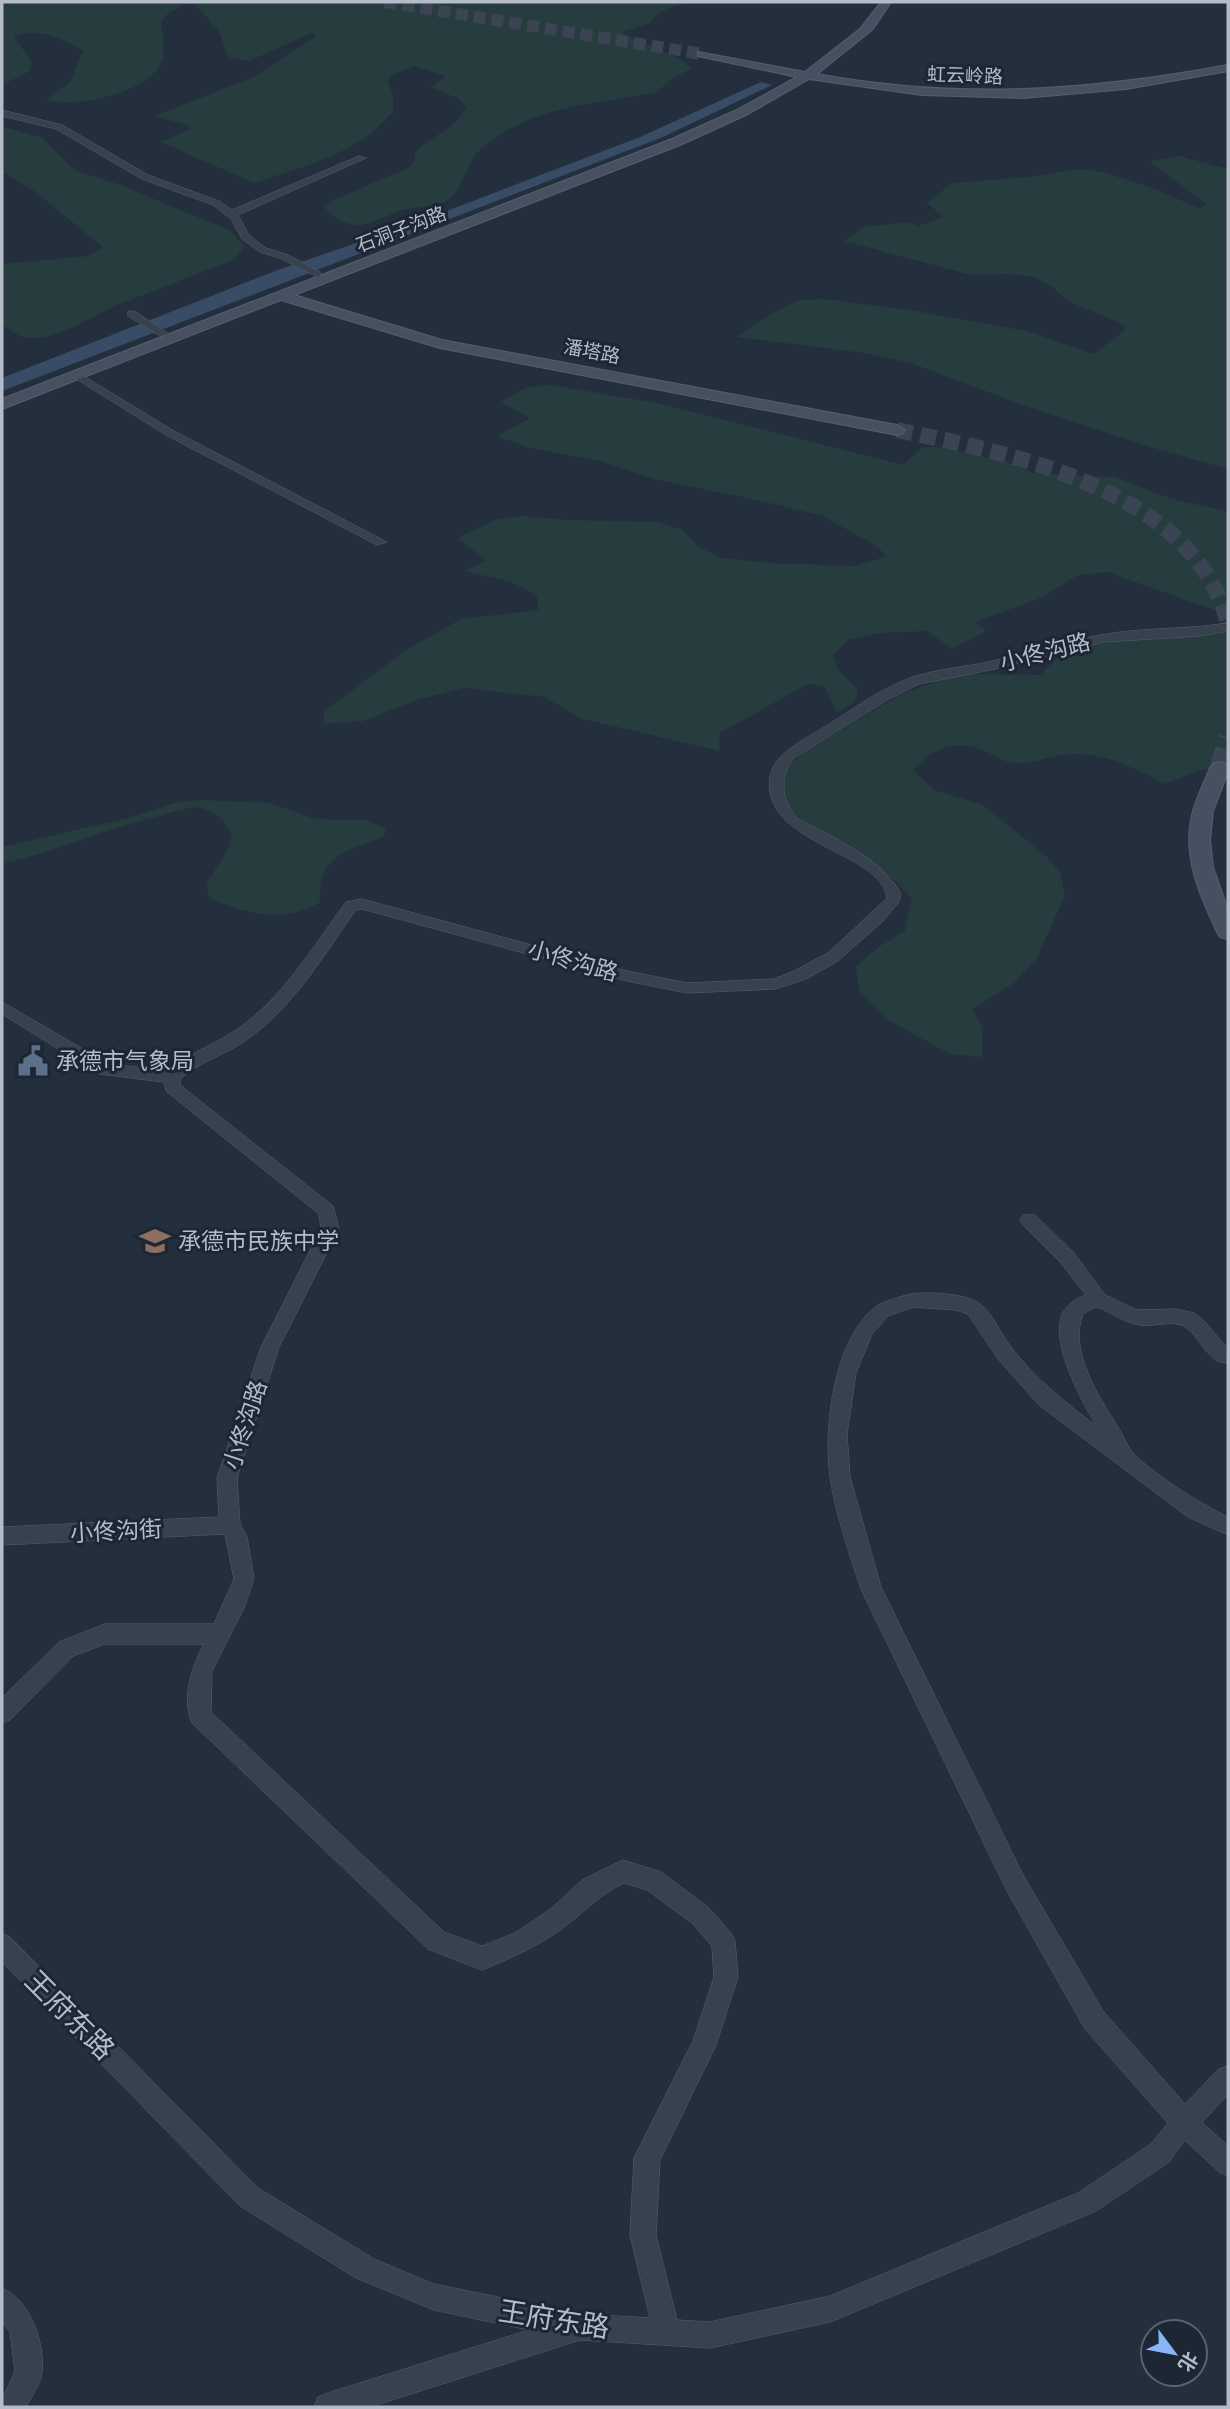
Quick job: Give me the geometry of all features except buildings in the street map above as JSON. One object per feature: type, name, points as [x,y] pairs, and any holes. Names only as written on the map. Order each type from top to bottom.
[{"type":"main road","name":"石洞子沟路","points":[[2,404],[676,142],[788,90],[809,76],[873,23],[886,2]]},
{"type":"main road","name":"虹云岭路","points":[[702,54],[809,76],[911,91],[1008,94],[1112,87],[1228,68]]},
{"type":"main road","name":"石洞子沟路","points":[[2,397],[666,139],[809,76]]},
{"type":"main road","name":"潘塔路","points":[[282,296],[440,344],[897,430]]},
{"type":"main road","points":[[1220,768],[1200,825],[1202,863],[1210,897],[1228,932]]},
{"type":"street","points":[[2,113],[59,127],[145,177],[216,203],[232,214],[245,237],[263,250],[296,262],[316,274]]},
{"type":"street","points":[[232,214],[362,158]]},
{"type":"street","points":[[132,314],[163,333]]},
{"type":"street","points":[[77,376],[170,433],[381,542]]},
{"type":"street","name":"小佟沟路","points":[[230,1525],[227,1478],[254,1392],[270,1346],[330,1229],[327,1212],[172,1087],[172,1077],[183,1067],[240,1036],[280,1002],[309,968],[351,906],[362,904],[378,907],[627,976],[687,988],[775,985],[833,957],[894,899],[887,881],[871,867],[793,821],[782,810],[776,790],[779,767],[790,754],[884,696],[915,681],[995,665],[1103,638],[1199,632],[1228,627]]},
{"type":"street","points":[[2,1007],[105,1070],[172,1077]]},
{"type":"street","points":[[1029,1220],[1064,1253],[1099,1301]]},
{"type":"street","points":[[1228,1526],[1195,1511],[1046,1399],[1005,1354],[974,1309],[956,1303],[912,1300],[882,1311],[864,1330],[847,1373],[837,1434],[839,1477],[871,1589],[1015,1883],[1094,2020],[1184,2122],[1228,2163]]},
{"type":"street","points":[[1129,1463],[1085,1384],[1067,1341],[1068,1325],[1075,1311],[1091,1300],[1139,1318],[1182,1317],[1197,1326],[1223,1356]]},
{"type":"street","points":[[230,1525],[237,1537],[244,1578],[221,1634],[201,1670],[200,1716],[436,1941],[482,1958],[523,1941],[560,1916],[590,1888],[623,1871],[653,1880],[700,1915],[723,1941],[726,1977],[720,2002],[704,2045],[647,2158],[643,2235],[667,2333]]},
{"type":"street","name":"小佟沟街","points":[[2,1536],[230,1525]]},
{"type":"street","points":[[2,1713],[66,1648],[105,1633],[221,1634]]},
{"type":"street","name":"王府东路","points":[[2,1945],[249,2197],[365,2269],[434,2297],[581,2327],[710,2335],[830,2309],[1087,2202],[1160,2153],[1184,2122],[1228,2078]]},
{"type":"street","points":[[2,2301],[23,2327],[29,2373],[12,2407]]},
{"type":"street","points":[[328,2407],[581,2327]]},
{"type":"green space","points":[[2,2],[190,2],[168,13],[161,22],[164,47],[162,61],[155,72],[143,82],[111,96],[60,102],[47,100],[71,81],[83,51],[50,35],[31,33],[14,37],[32,62],[30,71],[2,85]]},
{"type":"green space","points":[[193,2],[693,2],[669,8],[651,23],[624,31],[623,34],[681,60],[692,68],[670,80],[657,92],[582,105],[528,120],[490,141],[476,154],[457,190],[449,199],[357,225],[337,218],[325,208],[331,201],[408,168],[421,147],[457,120],[466,107],[459,99],[431,87],[445,76],[415,66],[392,75],[388,81],[393,96],[393,112],[378,127],[329,157],[254,183],[161,142],[191,129],[187,125],[155,116],[256,76],[315,37],[314,32],[249,61],[228,57],[219,31]]},
{"type":"green space","points":[[2,126],[42,138],[76,171],[118,184],[229,230],[244,246],[235,259],[115,306],[63,331],[40,338],[19,335],[2,324],[2,264],[89,256],[103,247],[33,190],[2,172]]},
{"type":"green space","points":[[1179,156],[1228,169],[1228,469],[1031,408],[911,363],[864,353],[737,337],[798,300],[825,299],[910,310],[1027,331],[1094,354],[1125,330],[1126,326],[1068,301],[1035,277],[1008,274],[971,275],[844,241],[863,227],[908,222],[918,226],[944,217],[927,203],[952,183],[1031,177],[1080,169],[1103,172],[1158,190],[1200,209],[1206,204],[1149,161]]},
{"type":"green space","points":[[551,385],[657,403],[903,465],[923,447],[939,447],[1004,461],[1034,473],[1115,477],[1169,498],[1228,512],[1228,615],[1107,572],[1078,575],[1043,597],[975,622],[986,631],[952,649],[928,631],[879,633],[848,640],[833,655],[837,669],[858,689],[855,702],[837,713],[824,686],[808,684],[720,733],[719,751],[580,718],[545,697],[463,688],[417,700],[363,721],[324,724],[324,711],[407,650],[461,619],[538,610],[537,595],[511,582],[465,571],[486,560],[457,538],[495,520],[520,516],[657,522],[682,530],[700,548],[722,558],[768,563],[855,566],[888,556],[871,543],[823,516],[654,479],[601,461],[530,448],[497,436],[530,418],[501,402],[525,388]]},
{"type":"green space","points":[[1228,630],[1228,765],[1197,771],[1165,784],[1100,757],[1071,754],[1016,763],[970,746],[951,746],[935,752],[913,770],[934,790],[983,805],[1047,857],[1060,872],[1065,895],[1037,958],[1014,983],[972,1009],[982,1027],[982,1057],[950,1054],[890,1021],[859,991],[856,966],[880,946],[905,931],[912,899],[869,860],[788,809],[781,778],[800,754],[904,693],[958,674],[1041,675],[1056,660],[1094,644]]},
{"type":"green space","points":[[200,800],[270,803],[315,819],[366,820],[386,828],[384,837],[341,854],[328,866],[321,880],[320,902],[307,909],[279,915],[251,912],[209,898],[207,882],[229,848],[232,834],[219,817],[200,808],[143,820],[2,864],[2,847],[129,818],[174,803]]},
{"type":"water","points":[[761,82],[772,85],[663,137],[2,391],[2,378],[275,271],[426,219],[640,137]]},
{"type":"tunnel","points":[[385,2],[702,54]]},
{"type":"tunnel","points":[[897,430],[993,451],[1043,466],[1093,485],[1138,509],[1178,540],[1208,577],[1228,623]]},
{"type":"tunnel","points":[[1220,768],[1228,737]]},
{"type":"place","name":"承德市气象局","points":[[33,1061]]},
{"type":"place","name":"承德市民族中学","points":[[155,1241]]}]
